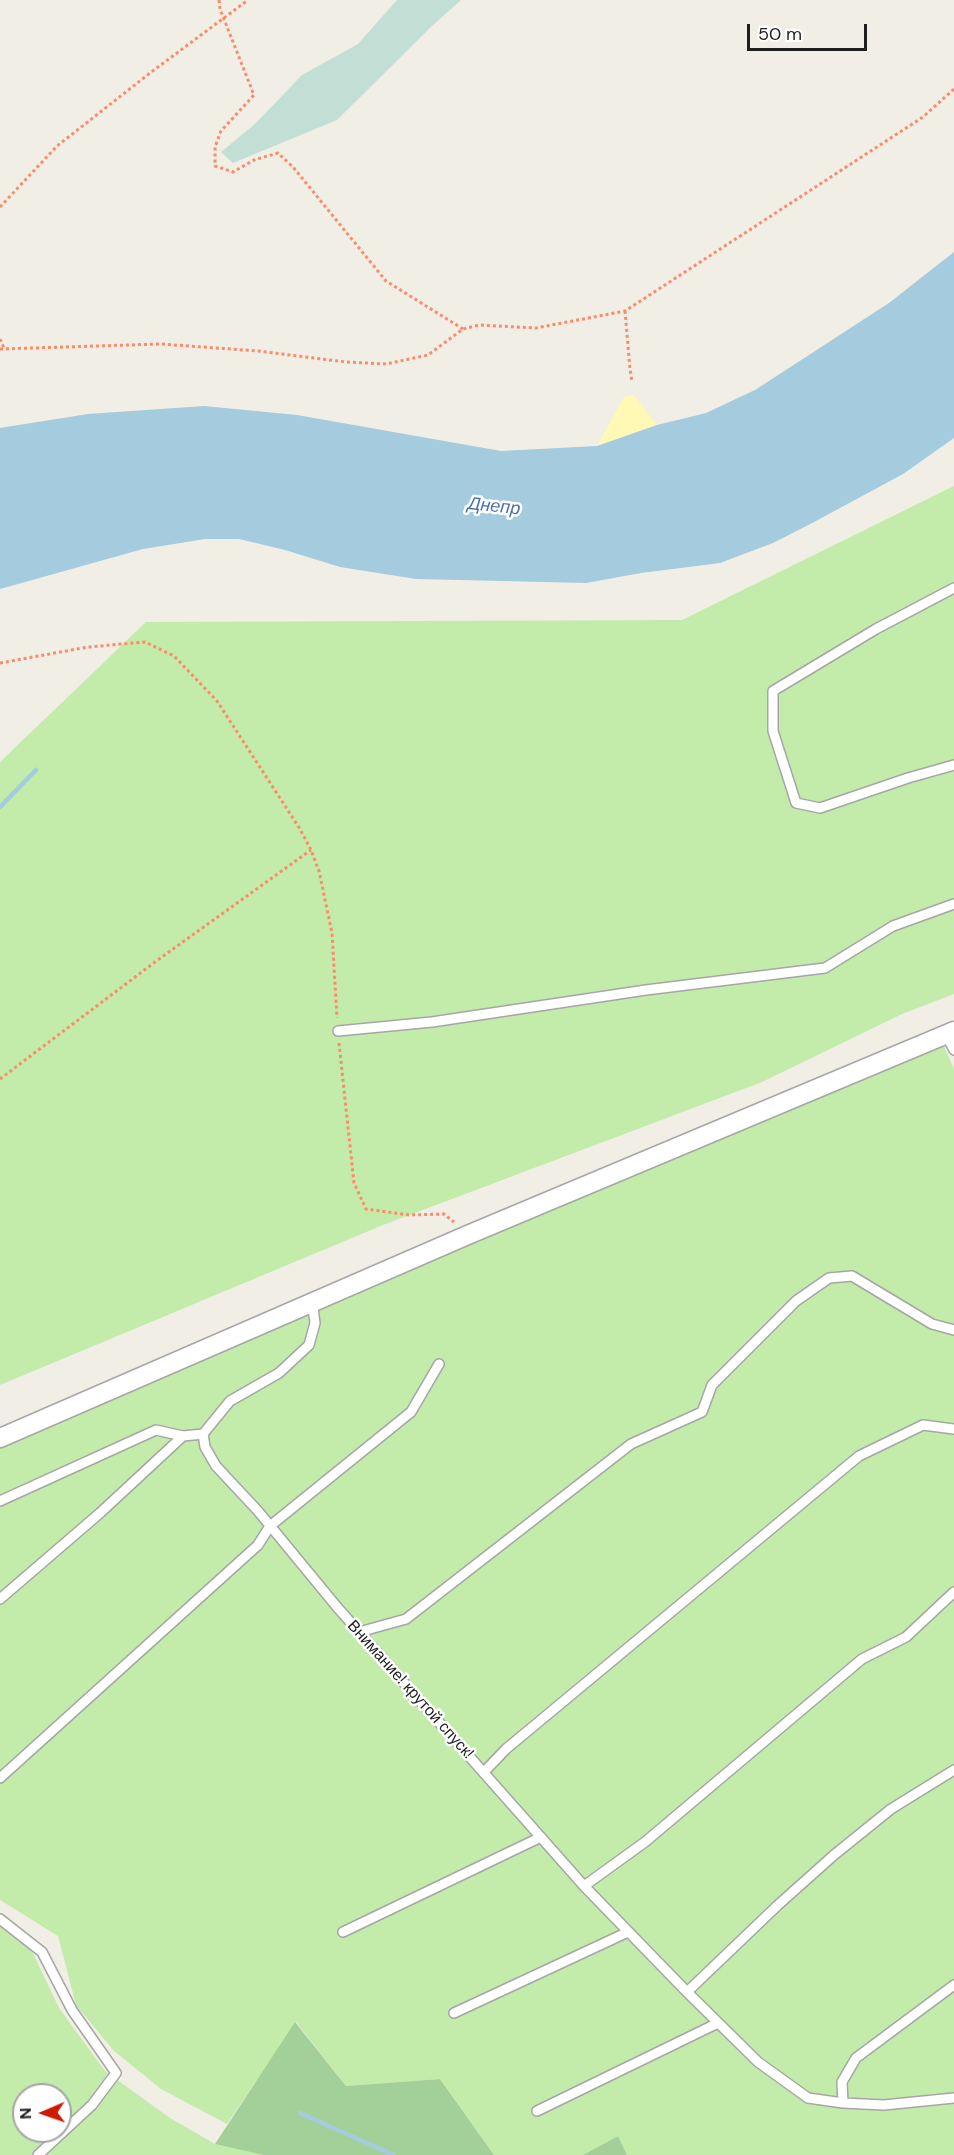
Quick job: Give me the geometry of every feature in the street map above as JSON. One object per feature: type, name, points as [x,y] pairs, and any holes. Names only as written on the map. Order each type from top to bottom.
[{"type":"street","points":[[0,1438],[470,1234],[951,1039]]},
{"type":"lane","points":[[954,588],[876,629],[773,691],[773,731],[796,803],[820,808],[954,765]]},
{"type":"lane","points":[[338,1030],[432,1022],[646,990],[825,968],[892,926],[954,904]]},
{"type":"lane","points":[[359,1632],[406,1619],[631,1444],[702,1412],[712,1385],[796,1301],[829,1278],[852,1276],[932,1323],[954,1330]]},
{"type":"lane","points":[[0,1501],[156,1430],[183,1436],[203,1434],[230,1401],[279,1373],[309,1345],[315,1323],[312,1301]]},
{"type":"lane","points":[[0,1778],[258,1545],[270,1526],[411,1412],[439,1364]]},
{"type":"lane","points":[[484,1772],[506,1749],[859,1456],[923,1425],[954,1429]]},
{"type":"lane","name":"Внимание! крутой спуск!","points":[[203,1434],[205,1447],[216,1466],[359,1632],[584,1886],[758,2062],[808,2098],[884,2105],[954,2098]]},
{"type":"lane","points":[[0,1599],[100,1513],[183,1436]]},
{"type":"lane","points":[[584,1886],[645,1842],[862,1659],[906,1637],[954,1592]]},
{"type":"lane","points":[[687,1992],[834,1855],[891,1809],[954,1770]]},
{"type":"lane","points":[[344,1932],[541,1837]]},
{"type":"lane","points":[[0,1919],[42,1952],[72,2010],[116,2073],[92,2105],[38,2155]]},
{"type":"lane","points":[[454,2013],[628,1932]]},
{"type":"lane","points":[[843,2103],[842,2082],[856,2058],[954,1985]]},
{"type":"lane","points":[[537,2111],[718,2023]]},
{"type":"path","points":[[219,0],[224,20],[254,95],[221,131],[215,147],[215,166],[233,172],[254,160],[278,153],[293,167],[386,281],[463,329]]},
{"type":"path","points":[[0,207],[57,146],[248,0]]},
{"type":"path","points":[[0,339],[2,348],[161,345],[258,351],[346,362],[386,364],[428,356],[463,329],[479,325],[536,328],[626,311],[924,117],[954,89]]},
{"type":"path","points":[[626,311],[633,382]]},
{"type":"path","points":[[0,663],[88,647],[146,642],[174,656],[217,701],[300,829],[319,871],[332,933],[334,999],[354,1183],[366,1209],[409,1215],[444,1214],[470,1234]]},
{"type":"path","points":[[0,1079],[155,962],[311,850]]},
{"type":"green space","points":[[954,486],[954,994],[902,1014],[762,1082],[383,1225],[0,1385],[0,762],[146,622],[682,620]]},
{"type":"green space","points":[[942,1042],[954,1069],[954,2155],[627,2155],[618,2136],[583,2155],[494,2155],[440,2079],[346,2086],[296,2022],[227,2124],[161,2089],[113,2050],[76,2005],[58,1936],[0,1900],[0,1440]]},
{"type":"green space","points":[[0,1925],[31,1949],[59,2008],[105,2071],[170,2118],[215,2144],[263,2155],[0,2155]]},
{"type":"green space","points":[[295,2022],[346,2086],[440,2079],[494,2155],[263,2155],[215,2144]]},
{"type":"green space","points":[[618,2136],[627,2155],[583,2155]]},
{"type":"shaded area","points":[[397,0],[461,0],[337,120],[233,163],[221,152],[255,124],[302,75],[358,44]]},
{"type":"sand","points":[[634,395],[657,425],[597,446],[624,397]]},
{"type":"water","name":"Днепр","points":[[954,252],[954,438],[903,474],[814,522],[773,543],[720,563],[586,583],[416,579],[340,567],[239,539],[205,539],[143,549],[0,589],[0,428],[88,414],[204,406],[297,415],[501,451],[597,446],[657,425],[706,413],[755,390],[889,303]]},
{"type":"waterway","points":[[0,807],[36,770]]},
{"type":"waterway","points":[[300,2113],[394,2155]]}]
